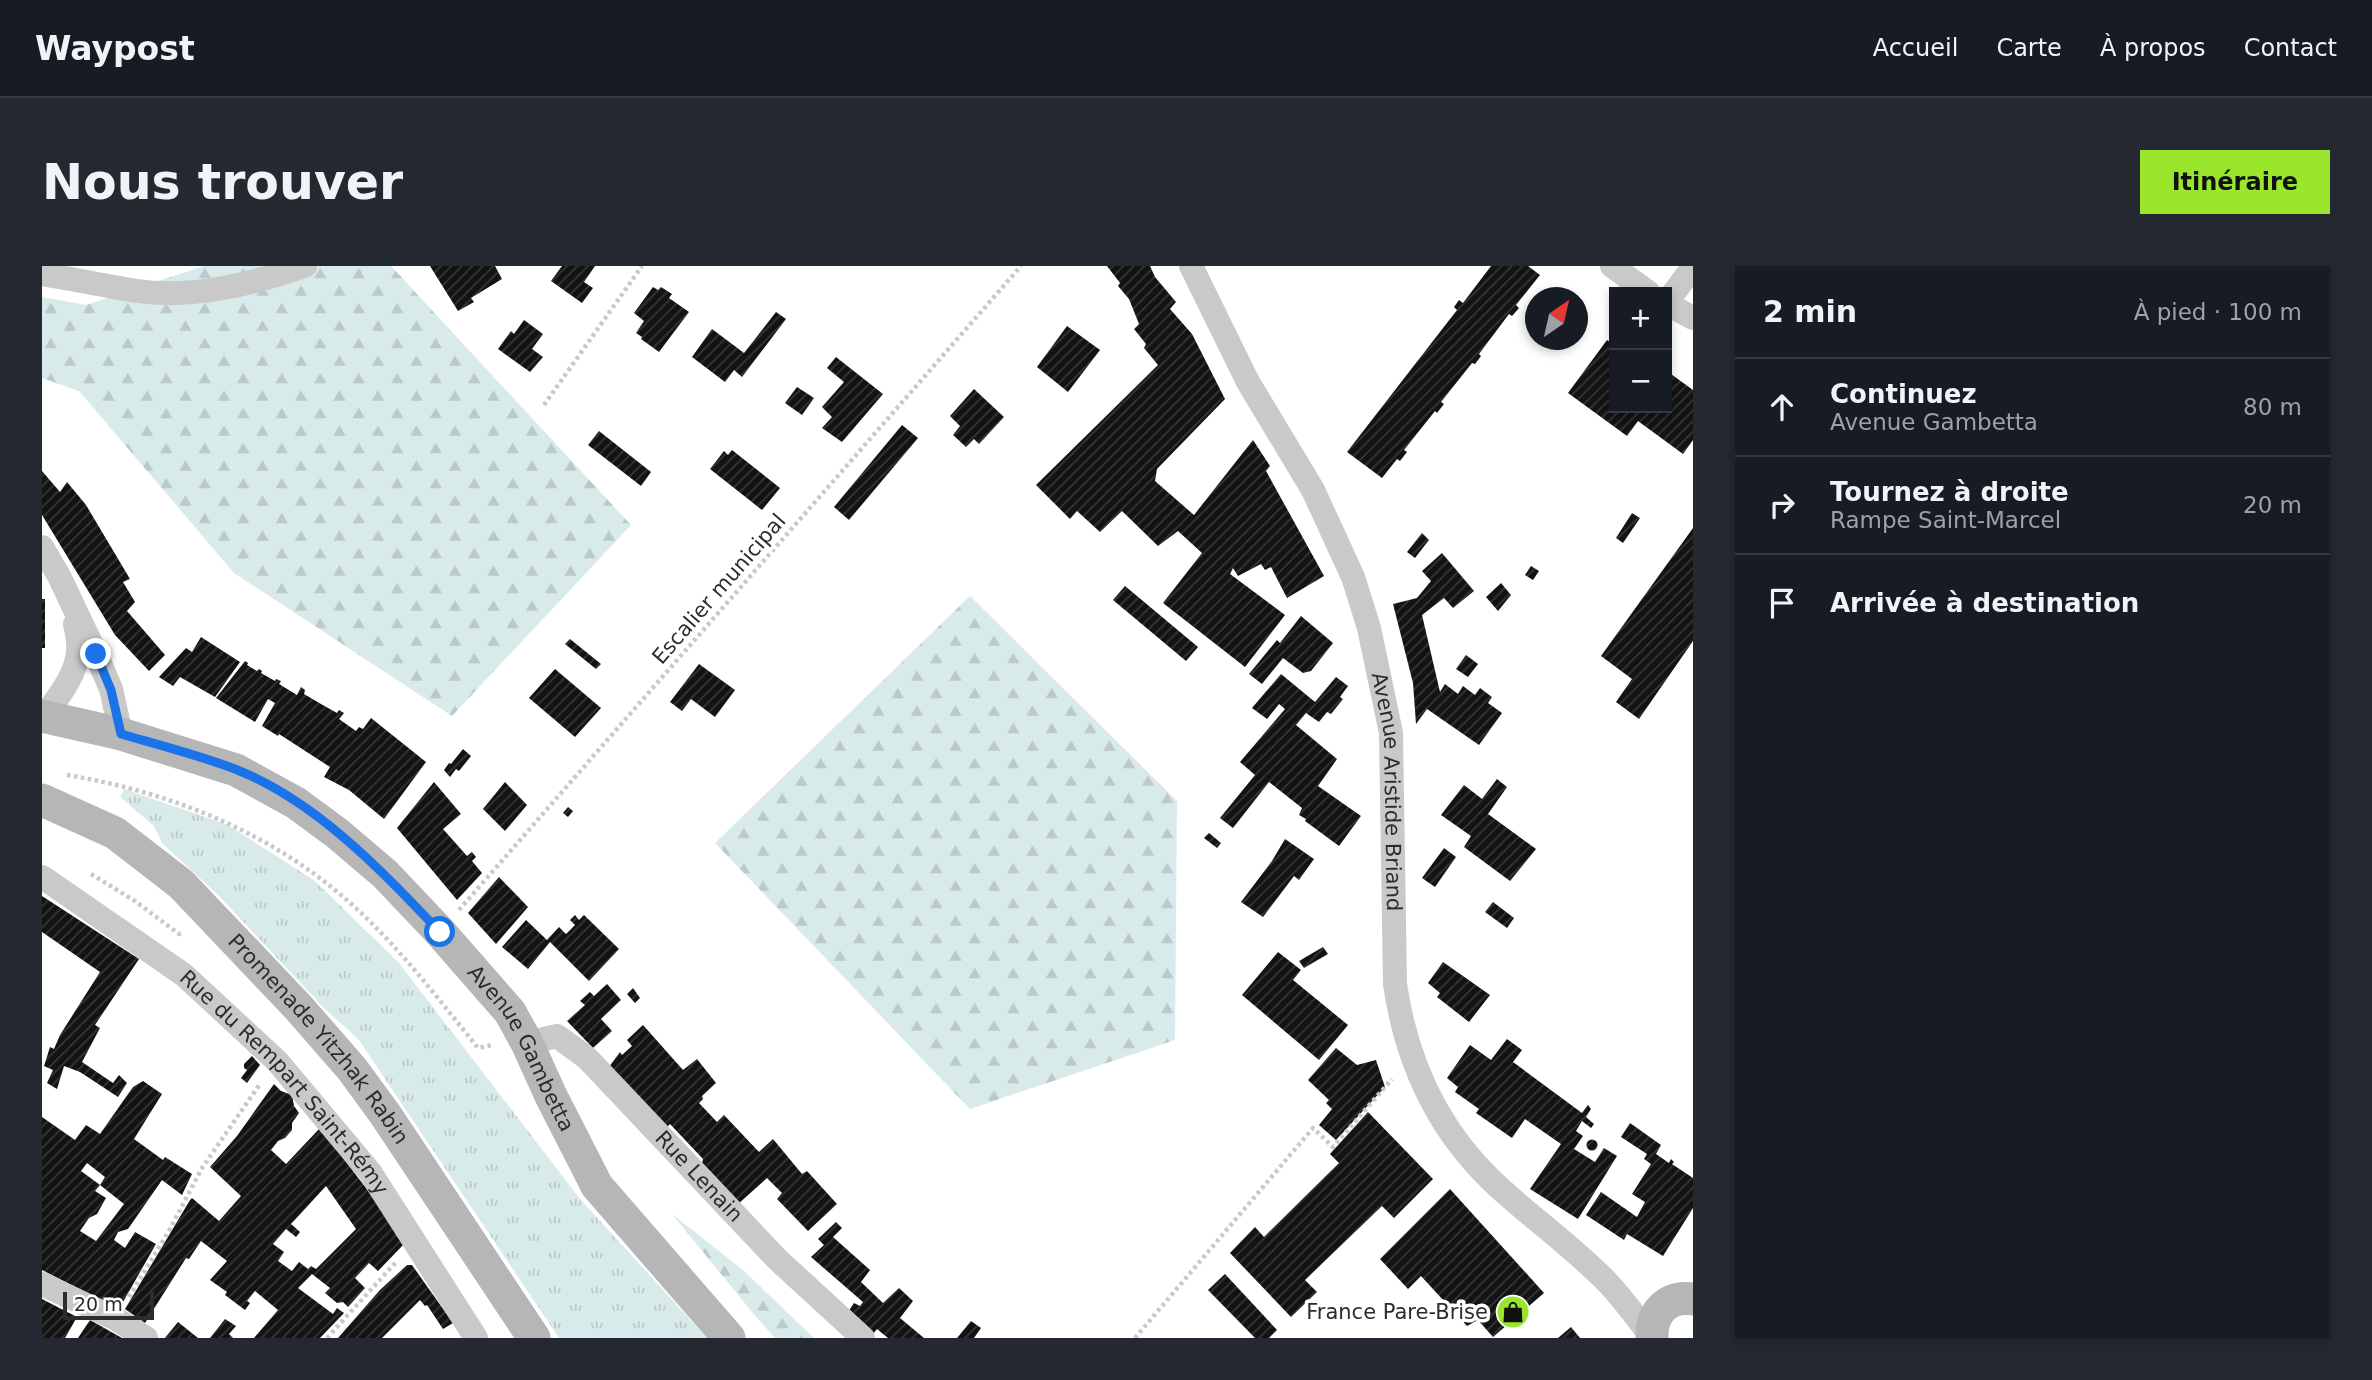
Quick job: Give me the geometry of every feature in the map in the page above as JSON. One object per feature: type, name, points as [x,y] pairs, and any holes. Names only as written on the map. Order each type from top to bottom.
[{"type":"main road","name":"Avenue Gambetta","points":[[43,717],[121,734],[236,770],[296,803],[385,874],[440,932],[510,1013],[597,1186],[729,1338]]},
{"type":"main road","name":"Promenade Yitzhak Rabin","points":[[42,800],[115,833],[181,884],[220,924],[352,1069],[386,1114],[534,1338]]},
{"type":"main road","points":[[1652,1338],[1656,1315],[1676,1302],[1693,1276]]},
{"type":"street","points":[[42,274],[139,291],[178,293],[217,290],[305,266]]},
{"type":"street","name":"Avenue Aristide Briand","points":[[1191,266],[1248,382],[1313,490],[1353,577],[1369,628],[1391,733],[1395,984],[1400,1021],[1426,1093],[1467,1154],[1492,1181],[1609,1284],[1652,1338]]},
{"type":"street","points":[[1612,266],[1641,287]]},
{"type":"street","points":[[1672,296],[1693,267]]},
{"type":"street","points":[[1672,306],[1693,318]]},
{"type":"street","points":[[42,547],[59,576],[111,690],[121,734]]},
{"type":"street","points":[[43,717],[60,695],[79,651],[73,606]]},
{"type":"street","name":"Rue du Rempart Saint-Rémy","points":[[42,877],[184,975],[277,1061],[370,1172],[476,1338]]},
{"type":"street","name":"Rue Lenain","points":[[527,1043],[557,1036],[587,1058],[777,1259],[863,1338]]},
{"type":"street","points":[[42,1284],[116,1319],[146,1338]]},
{"type":"street","name":"Avenue Aristide Briand","points":[[1609,1284],[1676,1302]]},
{"type":"path","points":[[544,405],[642,266]]},
{"type":"path","name":"Escalier municipal","points":[[440,932],[1021,266]]},
{"type":"path","points":[[65,774],[116,783],[188,806],[265,841],[298,862],[359,911],[421,978],[478,1048],[501,1043],[499,1027],[510,1013]]},
{"type":"path","points":[[90,873],[135,901],[179,934],[220,924]]},
{"type":"path","points":[[1135,1338],[1313,1128],[1333,1147],[1411,1057]]},
{"type":"path","points":[[116,1319],[170,1229],[202,1168],[277,1061]]},
{"type":"path","points":[[327,1338],[414,1242]]},
{"type":"green space","points":[[204,266],[391,266],[631,525],[452,716],[234,573],[79,391],[42,378],[42,297],[86,305]]},
{"type":"green space","points":[[970,596],[1177,801],[1175,1040],[970,1109],[715,843]]},
{"type":"green space","points":[[124,789],[228,825],[315,881],[399,963],[580,1199],[707,1338],[559,1338],[359,1040],[324,1008],[218,895],[162,843],[154,826],[120,797]]},
{"type":"green space","points":[[672,1214],[743,1270],[814,1338],[775,1338]]},
{"type":"building","points":[[430,266],[495,266],[502,279],[471,298],[474,302],[458,311]]},
{"type":"building","points":[[562,266],[595,266],[584,282],[593,288],[582,303],[551,281]]},
{"type":"building","points":[[1107,266],[1150,266],[1155,277],[1176,302],[1170,309],[1192,334],[1225,399],[1157,469],[1155,481],[1194,515],[1253,440],[1270,466],[1266,471],[1324,576],[1287,598],[1271,567],[1265,570],[1261,564],[1238,576],[1233,568],[1230,574],[1285,615],[1245,667],[1163,603],[1202,553],[1178,531],[1158,546],[1122,511],[1100,532],[1077,511],[1070,519],[1036,485],[1158,365],[1144,348],[1146,344],[1134,329],[1139,324],[1129,299]]},
{"type":"building","points":[[1491,266],[1528,266],[1540,275],[1530,287],[1525,287],[1525,294],[1516,305],[1519,308],[1512,316],[1509,314],[1479,354],[1481,356],[1475,364],[1472,363],[1441,402],[1444,404],[1437,413],[1435,411],[1404,450],[1407,452],[1400,461],[1397,459],[1382,478],[1347,452],[1457,310],[1454,307],[1459,300],[1463,303]]},
{"type":"building","points":[[653,287],[658,290],[661,287],[672,294],[669,298],[689,312],[659,352],[636,333],[644,321],[634,313]]},
{"type":"building","points":[[776,312],[786,319],[742,377],[734,370],[725,382],[692,357],[712,329],[744,353]]},
{"type":"building","points":[[524,320],[543,334],[532,349],[543,357],[530,372],[498,349],[511,331],[514,334]]},
{"type":"building","points":[[1067,326],[1100,350],[1068,392],[1037,367]]},
{"type":"building","points":[[1607,340],[1609,413],[1672,413],[1672,375],[1693,390],[1693,440],[1683,454],[1638,421],[1627,436],[1568,393]]},
{"type":"building","points":[[836,357],[883,394],[842,442],[822,428],[832,417],[822,407],[844,382],[827,368]]},
{"type":"building","points":[[797,387],[814,398],[802,415],[785,403]]},
{"type":"building","points":[[974,389],[1004,417],[979,444],[974,439],[966,447],[953,435],[960,426],[950,416]]},
{"type":"building","points":[[902,425],[918,438],[849,520],[834,507]]},
{"type":"building","points":[[599,431],[651,472],[641,486],[588,445]]},
{"type":"building","points":[[732,450],[780,488],[762,510],[710,469],[724,451],[728,455]]},
{"type":"building","points":[[42,471],[60,492],[67,482],[86,505],[130,579],[123,582],[135,602],[127,611],[165,655],[149,671],[115,635],[42,515]]},
{"type":"building","points":[[1632,513],[1640,518],[1623,543],[1616,538]]},
{"type":"building","points":[[1693,528],[1693,641],[1639,719],[1616,702],[1632,679],[1601,656]]},
{"type":"building","points":[[1422,533],[1429,540],[1415,558],[1407,552]]},
{"type":"building","points":[[1442,553],[1474,591],[1453,608],[1444,598],[1422,615],[1440,692],[1445,684],[1458,694],[1463,686],[1475,695],[1480,688],[1492,697],[1488,703],[1502,713],[1479,745],[1427,709],[1416,724],[1413,683],[1393,604],[1417,598],[1431,581],[1422,571]]},
{"type":"building","points":[[1531,566],[1539,571],[1533,580],[1525,575]]},
{"type":"building","points":[[1501,583],[1511,595],[1498,611],[1486,597]]},
{"type":"building","points":[[1125,586],[1198,647],[1186,661],[1113,600]]},
{"type":"building","points":[[42,599],[45,599],[45,648],[42,648]]},
{"type":"building","points":[[1301,616],[1333,643],[1311,671],[1303,673],[1283,658],[1262,684],[1249,674],[1277,640],[1280,643]]},
{"type":"building","points":[[201,637],[240,662],[215,697],[180,677],[173,686],[159,677],[186,648],[192,652]]},
{"type":"building","points":[[570,639],[601,664],[596,669],[565,644]]},
{"type":"building","points":[[1466,655],[1478,664],[1468,677],[1456,669]]},
{"type":"building","points":[[245,661],[247,665],[257,671],[259,669],[275,681],[281,681],[279,684],[297,695],[301,687],[305,690],[304,694],[337,713],[339,710],[344,713],[339,719],[356,731],[359,727],[363,729],[371,718],[426,762],[384,819],[349,790],[324,777],[330,767],[262,726],[275,703],[268,699],[255,722],[216,698]]},
{"type":"building","points":[[699,664],[735,690],[715,717],[691,699],[682,711],[670,702]]},
{"type":"building","points":[[555,669],[601,708],[575,737],[529,698]]},
{"type":"building","points":[[1281,674],[1315,702],[1336,677],[1348,686],[1340,697],[1343,699],[1331,714],[1327,712],[1319,722],[1306,713],[1296,725],[1337,759],[1318,786],[1361,816],[1339,846],[1305,821],[1306,819],[1299,815],[1302,808],[1269,782],[1233,828],[1220,818],[1255,775],[1240,762],[1285,709],[1279,704],[1267,719],[1252,708]]},
{"type":"building","points":[[463,749],[471,756],[459,771],[456,769],[450,777],[444,770]]},
{"type":"building","points":[[1497,779],[1507,787],[1488,814],[1536,849],[1510,881],[1464,847],[1471,836],[1441,815],[1464,785],[1482,799]]},
{"type":"building","points":[[434,782],[461,814],[443,829],[467,856],[472,852],[476,857],[472,861],[482,873],[457,900],[397,828]]},
{"type":"building","points":[[505,782],[527,805],[505,831],[483,809]]},
{"type":"building","points":[[568,807],[573,811],[568,817],[563,813]]},
{"type":"building","points":[[1209,833],[1221,843],[1217,848],[1204,838]]},
{"type":"building","points":[[1285,839],[1314,859],[1299,880],[1294,876],[1263,917],[1241,902]]},
{"type":"building","points":[[1444,848],[1456,857],[1435,887],[1422,878]]},
{"type":"building","points":[[499,877],[528,907],[496,944],[468,913]]},
{"type":"building","points":[[42,896],[139,959],[95,1025],[100,1028],[82,1062],[113,1083],[119,1075],[127,1083],[118,1097],[80,1072],[64,1066],[57,1089],[47,1083],[53,1070],[44,1066],[50,1047],[54,1049],[100,972],[42,932]]},
{"type":"building","points":[[1493,902],[1514,918],[1507,928],[1485,912]]},
{"type":"building","points":[[575,915],[579,920],[584,915],[619,949],[589,981],[550,942],[528,969],[502,947],[526,920],[547,940],[559,927],[566,934],[575,925],[570,920]]},
{"type":"building","points":[[1323,947],[1328,954],[1304,968],[1299,961]]},
{"type":"building","points":[[1278,952],[1301,970],[1293,980],[1348,1025],[1319,1060],[1242,995]]},
{"type":"building","points":[[1443,962],[1490,995],[1469,1022],[1437,997],[1440,993],[1428,983]]},
{"type":"building","points":[[607,984],[621,1000],[601,1019],[612,1031],[593,1048],[567,1021],[585,1005],[580,1001],[590,992],[594,996]]},
{"type":"building","points":[[633,988],[640,998],[635,1003],[627,994]]},
{"type":"building","points":[[643,1025],[683,1070],[697,1059],[716,1083],[702,1096],[703,1099],[699,1103],[717,1122],[724,1115],[759,1152],[773,1139],[802,1174],[807,1171],[837,1204],[808,1231],[777,1199],[782,1193],[767,1178],[737,1205],[701,1168],[703,1159],[670,1124],[667,1127],[609,1067],[620,1052],[622,1055],[632,1046],[627,1040]]},
{"type":"building","points":[[1507,1039],[1522,1050],[1513,1062],[1582,1113],[1588,1105],[1591,1109],[1586,1117],[1594,1124],[1591,1128],[1582,1121],[1576,1131],[1583,1136],[1574,1149],[1595,1162],[1604,1148],[1617,1156],[1578,1219],[1530,1189],[1561,1144],[1525,1119],[1512,1138],[1476,1113],[1479,1109],[1455,1092],[1458,1087],[1447,1078],[1470,1045],[1491,1060]]},
{"type":"building","points":[[1336,1048],[1357,1065],[1376,1060],[1385,1087],[1336,1140],[1319,1125],[1332,1109],[1326,1103],[1329,1100],[1308,1080]]},
{"type":"building","points":[[252,1056],[260,1065],[247,1083],[241,1078],[247,1070],[244,1064]]},
{"type":"building","points":[[143,1081],[162,1094],[134,1139],[163,1160],[165,1157],[192,1174],[182,1195],[162,1180],[128,1229],[118,1232],[114,1240],[125,1248],[135,1232],[156,1244],[119,1309],[42,1270],[42,1117],[75,1140],[86,1125],[100,1134],[133,1087]],"holes":[[[87,1163],[105,1177],[100,1185],[81,1171]],[[100,1185],[124,1204],[96,1241],[80,1231],[89,1218],[97,1214],[106,1198],[95,1191]]]},
{"type":"building","points":[[274,1084],[281,1091],[292,1095],[294,1106],[299,1113],[292,1123],[292,1130],[271,1150],[286,1164],[320,1128],[379,1205],[404,1244],[378,1271],[369,1263],[355,1278],[365,1288],[348,1307],[343,1302],[337,1303],[325,1293],[330,1288],[312,1274],[298,1288],[333,1314],[337,1308],[344,1313],[320,1338],[254,1338],[278,1310],[255,1291],[247,1301],[250,1303],[245,1310],[225,1295],[227,1292],[210,1280],[227,1261],[201,1241],[189,1259],[186,1258],[145,1323],[125,1309],[192,1198],[219,1221],[241,1196],[210,1167],[237,1136]],"holes":[[[326,1186],[356,1229],[316,1269],[311,1266],[308,1269],[299,1262],[292,1271],[278,1261],[284,1252],[273,1244],[286,1229],[296,1237],[300,1232],[291,1224]]]},
{"type":"building","points":[[1368,1112],[1433,1179],[1394,1218],[1382,1206],[1305,1280],[1317,1292],[1291,1317],[1230,1253],[1255,1227],[1264,1237],[1339,1163],[1330,1154]]},
{"type":"building","points":[[1630,1123],[1661,1145],[1656,1154],[1669,1163],[1671,1159],[1674,1162],[1672,1164],[1693,1178],[1693,1208],[1663,1256],[1627,1234],[1624,1240],[1586,1215],[1601,1192],[1637,1217],[1645,1202],[1632,1194],[1651,1164],[1644,1159],[1647,1154],[1621,1137]]},
{"type":"building","points":[[1592,1139],[1598,1145],[1592,1151],[1586,1145]]},
{"type":"building","points":[[1450,1189],[1544,1293],[1493,1337],[1478,1320],[1467,1326],[1421,1276],[1408,1289],[1380,1259]]},
{"type":"building","points":[[836,1222],[842,1228],[833,1237],[870,1270],[861,1282],[883,1303],[899,1288],[913,1301],[900,1318],[924,1338],[888,1338],[877,1329],[873,1334],[848,1312],[854,1303],[860,1306],[863,1302],[811,1257],[824,1245],[818,1239]]},
{"type":"building","points":[[407,1265],[412,1265],[453,1323],[443,1329],[427,1305],[420,1300],[382,1338],[338,1338],[380,1290]]},
{"type":"building","points":[[1225,1274],[1277,1330],[1269,1338],[1255,1338],[1208,1290]]},
{"type":"building","points":[[42,1299],[77,1317],[65,1338],[42,1338]]},
{"type":"building","points":[[225,1319],[236,1326],[229,1334],[233,1338],[210,1338]]},
{"type":"building","points":[[90,1320],[122,1338],[78,1338]]},
{"type":"building","points":[[971,1321],[981,1328],[974,1338],[957,1338]]},
{"type":"building","points":[[178,1322],[198,1338],[165,1338]]},
{"type":"building","points":[[1571,1327],[1580,1338],[1558,1338]]},
{"type":"place","name":"France Pare-Brise","points":[[1513,1312]]},
{"type":"route","points":[[96,654],[111,690],[121,734],[236,770],[296,803],[385,874],[440,932]]}]
